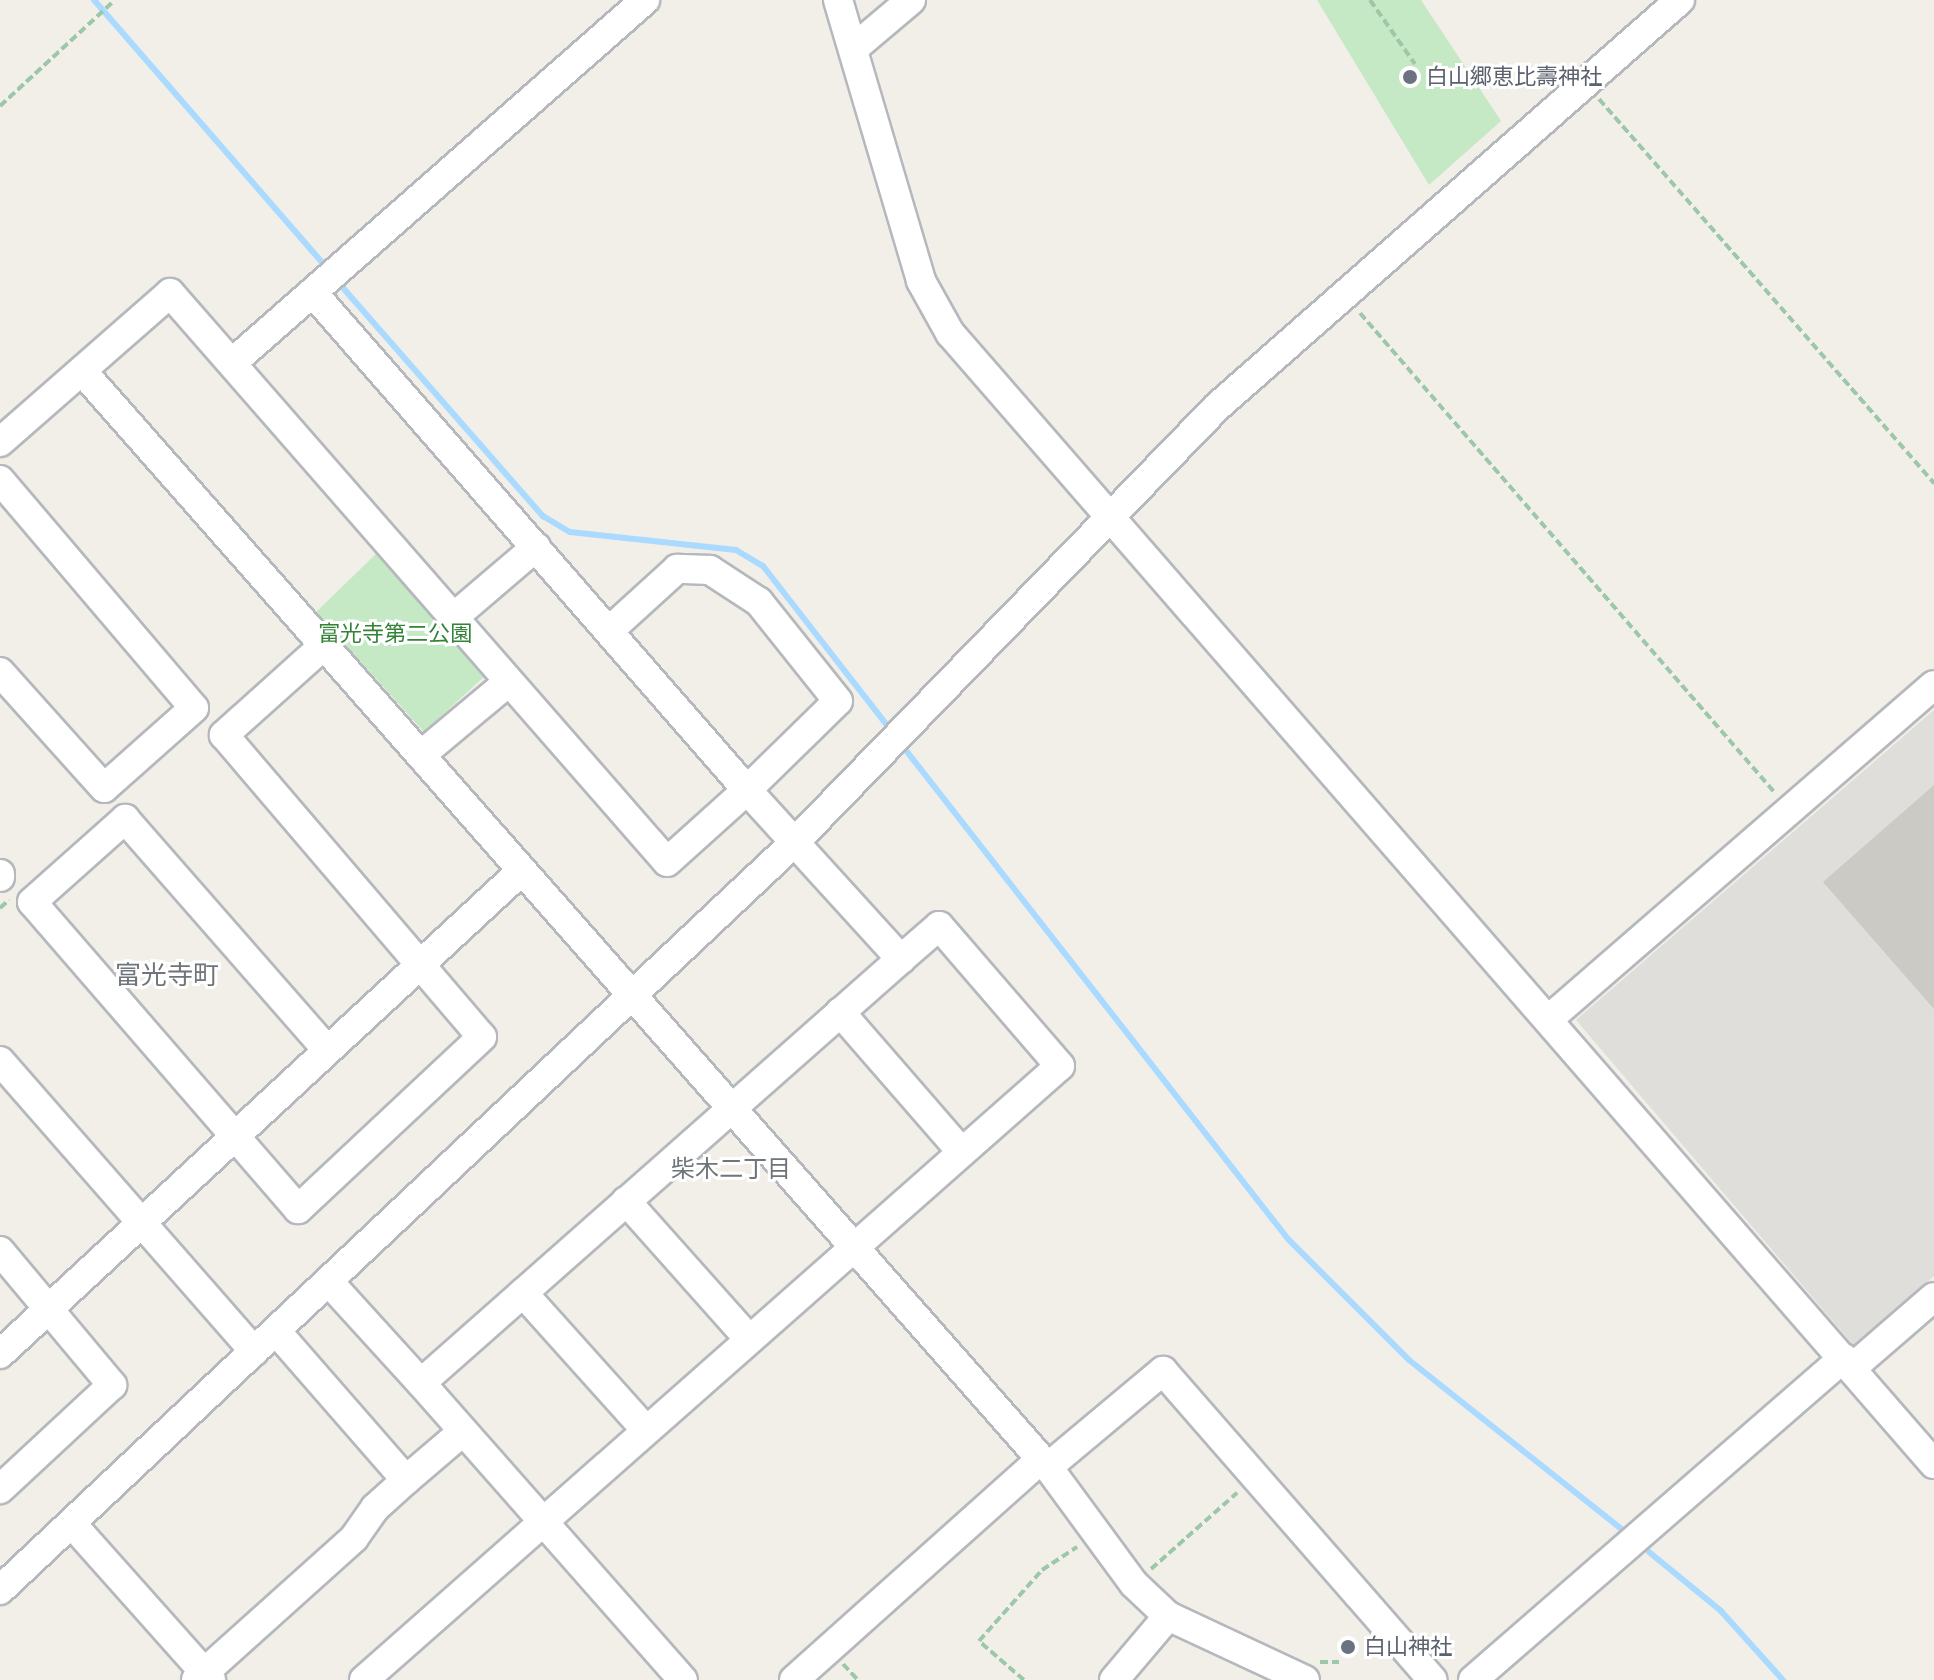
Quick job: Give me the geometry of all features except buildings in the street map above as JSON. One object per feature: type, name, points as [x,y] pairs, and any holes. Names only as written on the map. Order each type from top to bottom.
[{"type":"street","points":[[232,363],[645,0]]},
{"type":"street","points":[[838,0],[921,281],[950,333],[1550,1018],[1934,1464]]},
{"type":"street","points":[[853,49],[911,0]]},
{"type":"street","points":[[0,1590],[795,842],[1218,406],[1680,0]]},
{"type":"street","points":[[317,290],[747,790],[901,959]]},
{"type":"street","points":[[0,442],[170,293],[454,617],[507,683],[667,862],[747,790],[838,701],[759,602],[710,570],[677,569],[610,630]]},
{"type":"street","points":[[82,371],[322,647],[421,755],[519,873],[633,996],[1044,1464],[1134,1584],[1168,1616],[1305,1680]]},
{"type":"street","points":[[0,480],[194,708],[104,788],[0,672]]},
{"type":"street","points":[[454,617],[536,547]]},
{"type":"street","points":[[322,647],[224,735],[482,1037],[298,1209],[32,902],[125,819],[327,1050]]},
{"type":"street","points":[[421,755],[507,683]]},
{"type":"street","points":[[1550,1018],[1793,813],[1934,685]]},
{"type":"street","points":[[0,1354],[519,873]]},
{"type":"street","points":[[364,1680],[545,1523],[645,1429],[856,1248],[960,1150],[1060,1066],[939,926],[730,1107],[421,1383]]},
{"type":"street","points":[[840,1012],[960,1150]]},
{"type":"street","points":[[0,1061],[254,1351]]},
{"type":"street","points":[[626,1201],[749,1339]]},
{"type":"street","points":[[0,1251],[112,1385],[0,1489]]},
{"type":"street","points":[[329,1282],[683,1680]]},
{"type":"street","points":[[523,1293],[645,1429]]},
{"type":"street","points":[[1473,1680],[1848,1363],[1934,1297]]},
{"type":"street","points":[[276,1331],[406,1480]]},
{"type":"street","points":[[794,1680],[1044,1464],[1163,1371],[1433,1680]]},
{"type":"street","points":[[72,1524],[204,1677],[354,1538],[375,1508],[461,1433]]},
{"type":"street","points":[[1114,1680],[1168,1616]]},
{"type":"path","points":[[0,106],[115,0]]},
{"type":"path","points":[[1370,0],[1415,64]]},
{"type":"path","points":[[1586,84],[1934,483]]},
{"type":"path","points":[[1344,295],[1793,813]]},
{"type":"path","points":[[1134,1584],[1255,1477]]},
{"type":"path","points":[[1024,1680],[979,1641],[1042,1570],[1098,1533]]},
{"type":"shaded area","points":[[1934,710],[1934,1276],[1854,1346],[1576,1020]]},
{"type":"green space","points":[[1317,0],[1421,0],[1501,121],[1429,185]]},
{"type":"green space","name":"富光寺第二公園","points":[[379,551],[487,674],[424,732],[316,612]]},
{"type":"waterway","points":[[94,0],[328,269]]},
{"type":"waterway","points":[[337,281],[543,516],[570,532],[736,550],[763,566],[892,732]]},
{"type":"waterway","points":[[901,744],[1288,1239],[1409,1360],[1623,1530]]},
{"type":"waterway","points":[[1649,1552],[1721,1611],[1783,1680]]},
{"type":"place","name":"白山郷恵比壽神社","points":[[1410,77]]},
{"type":"place","name":"白山神社","points":[[1348,1647]]},
{"type":"district","name":"富光寺町","points":[[167,975]]},
{"type":"district","name":"柴木二丁目","points":[[731,1169]]}]
